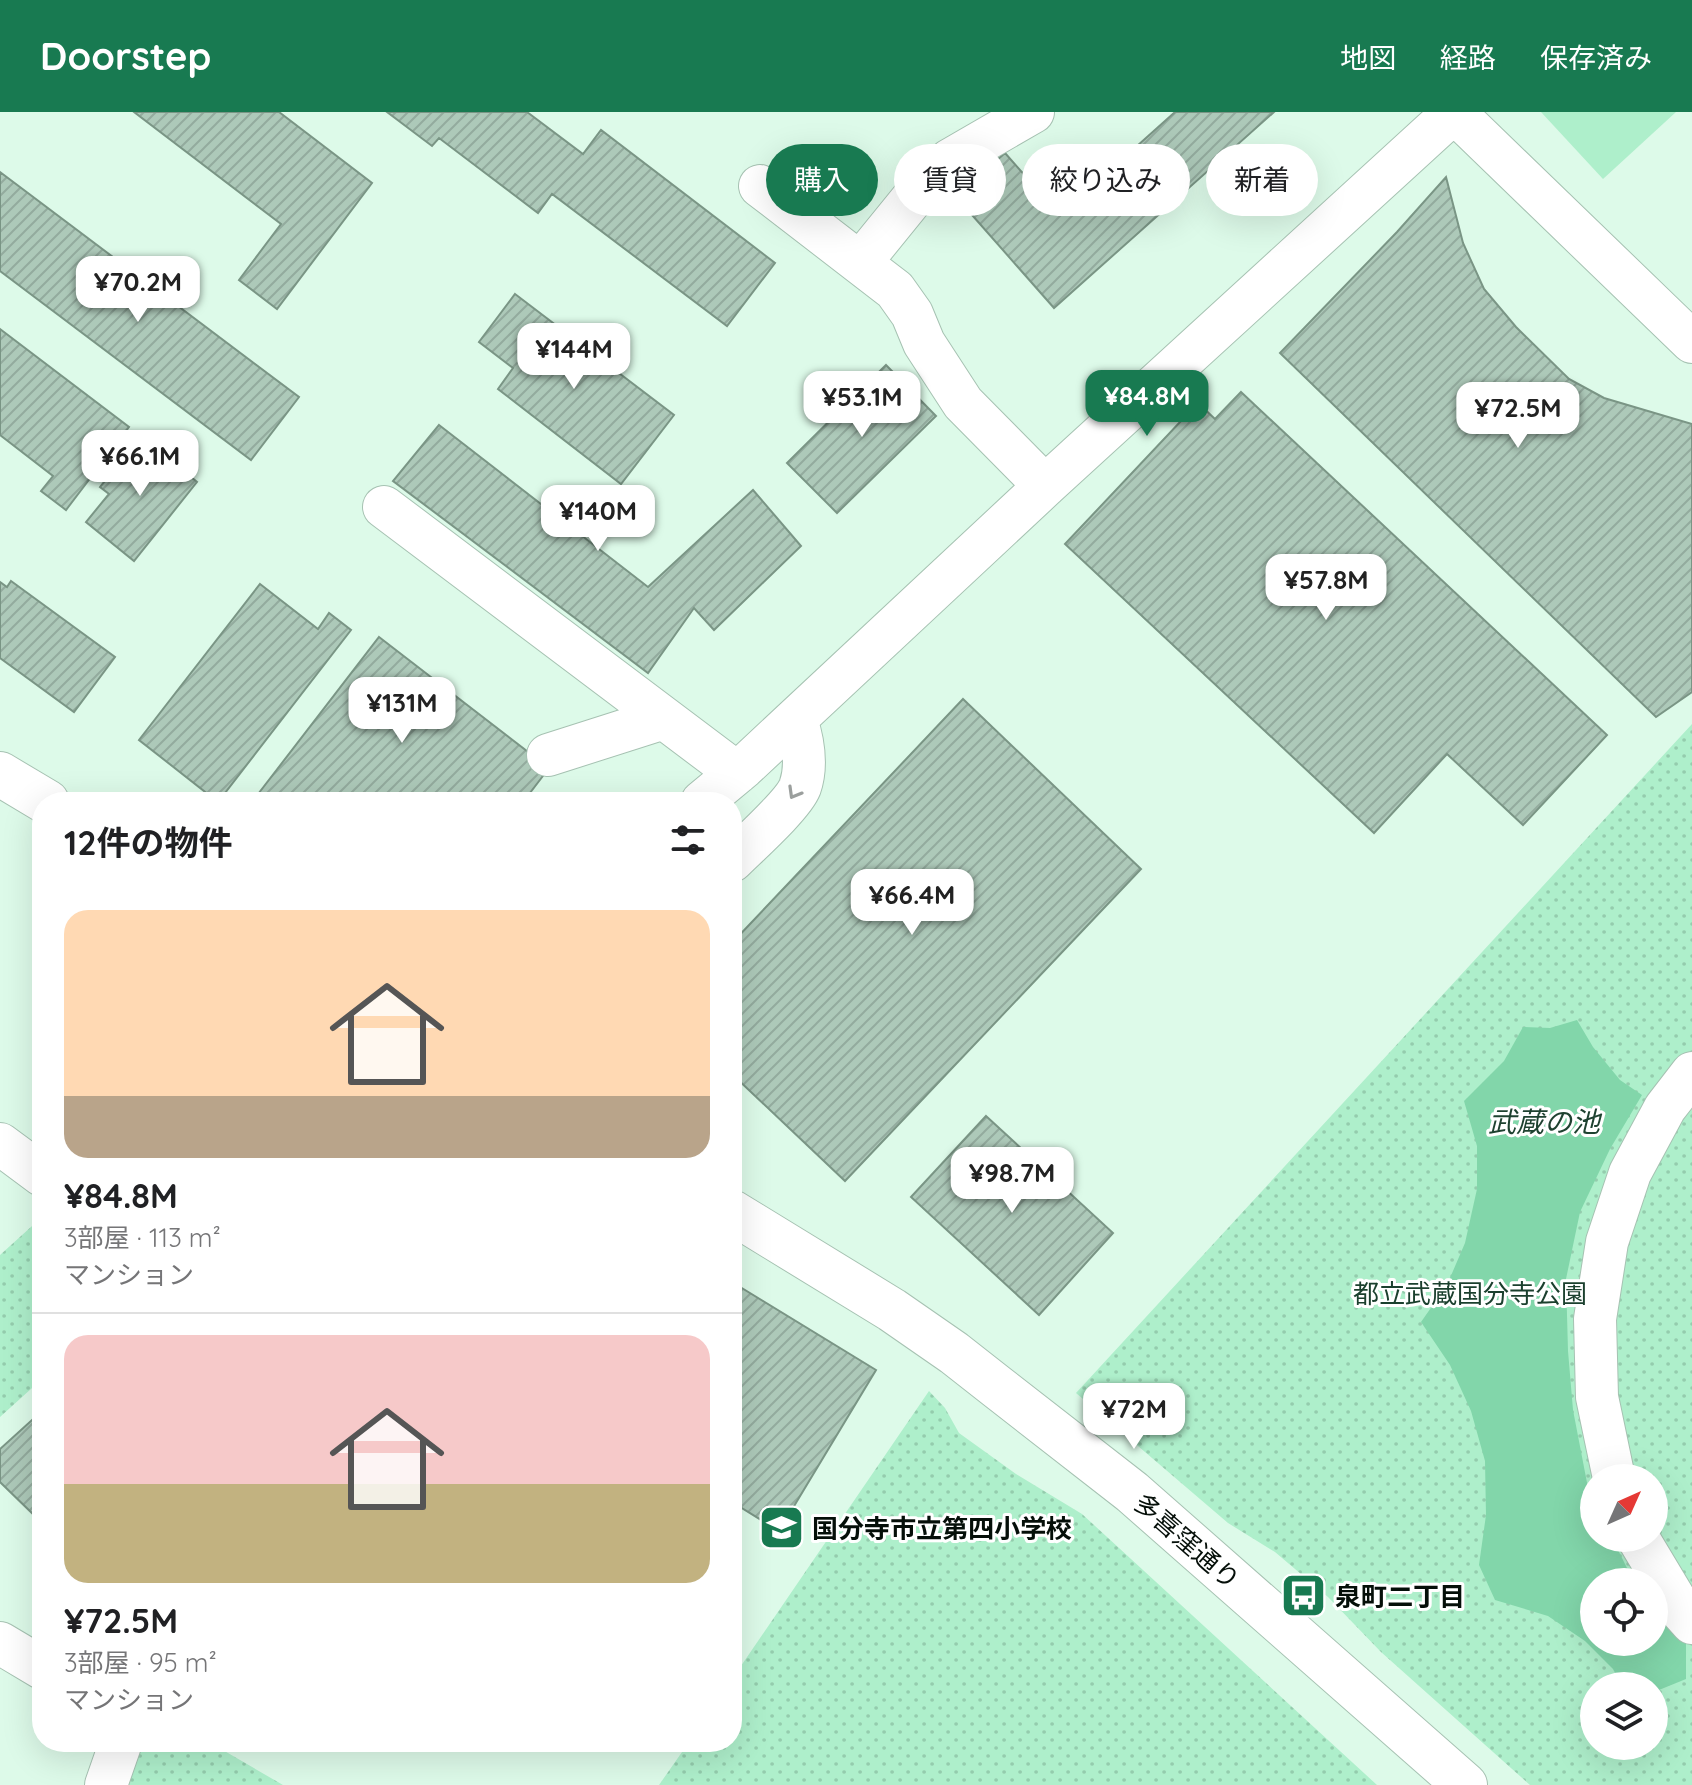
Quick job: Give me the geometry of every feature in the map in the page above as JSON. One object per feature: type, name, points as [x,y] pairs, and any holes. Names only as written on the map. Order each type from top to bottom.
[{"type":"main road","points":[[0,774],[32,793]]},
{"type":"main road","name":"多喜窪通り","points":[[742,1218],[892,1310],[954,1353],[1132,1492],[1465,1785]]},
{"type":"street","points":[[860,263],[925,183],[950,160],[1033,112]]},
{"type":"street","points":[[714,792],[1454,112],[1692,342]]},
{"type":"street","points":[[760,186],[895,290],[912,314],[924,343],[963,403],[1045,486]]},
{"type":"street","points":[[384,507],[737,773]]},
{"type":"street","points":[[548,755],[664,718]]},
{"type":"street","points":[[742,851],[800,788],[803,741],[796,719]]},
{"type":"street","points":[[1611,1464],[1597,1397],[1595,1319],[1607,1242],[1630,1173],[1665,1108],[1692,1073]]},
{"type":"street","points":[[0,1144],[32,1168]]},
{"type":"street","points":[[1645,1552],[1692,1623]]},
{"type":"street","points":[[0,1643],[32,1662]]},
{"type":"street","points":[[106,1785],[118,1752]]},
{"type":"green space","points":[[1541,112],[1676,112],[1603,179]]},
{"type":"green space","name":"都立武蔵国分寺公園","points":[[1692,724],[1692,1785],[1530,1785],[1381,1652],[1328,1597],[1275,1552],[1228,1523],[1076,1393]]},
{"type":"green space","points":[[32,1226],[32,1388],[0,1417],[0,1255]]},
{"type":"green space","points":[[929,1391],[945,1408],[959,1433],[1016,1474],[1082,1514],[1377,1785],[659,1785],[682,1752],[742,1752],[742,1664]]},
{"type":"green space","points":[[118,1752],[226,1752],[283,1785],[106,1785]]},
{"type":"water","name":"武蔵の池","points":[[1577,1020],[1593,1047],[1620,1080],[1642,1095],[1610,1149],[1580,1212],[1566,1279],[1573,1410],[1583,1464],[1580,1464],[1580,1552],[1619,1552],[1627,1568],[1580,1568],[1580,1638],[1548,1616],[1495,1600],[1479,1565],[1486,1515],[1485,1461],[1471,1411],[1450,1365],[1421,1322],[1447,1285],[1465,1243],[1477,1189],[1477,1146],[1464,1101],[1504,1061],[1523,1027],[1550,1028]]},
{"type":"water","name":"武蔵の池","points":[[1668,1621],[1686,1641],[1686,1679],[1668,1686],[1668,1672],[1615,1672],[1600,1656],[1668,1656]]},
{"type":"building","points":[[134,112],[279,112],[372,183],[277,309],[239,280],[281,224]]},
{"type":"building","points":[[387,112],[527,112],[583,154],[601,130],[775,263],[727,326],[552,194],[538,213],[439,138],[432,146]]},
{"type":"building","points":[[1175,112],[1274,112],[1238,144],[1206,144],[1206,173],[1190,187],[1190,144],[1139,144]]},
{"type":"building","points":[[1006,154],[1022,172],[1022,216],[1157,216],[1054,308],[973,216],[1006,216]]},
{"type":"building","points":[[0,172],[299,397],[251,460],[0,271]]},
{"type":"building","points":[[1446,177],[1463,243],[1484,289],[1516,327],[1569,379],[1604,398],[1692,424],[1692,692],[1656,717],[1280,353]]},
{"type":"building","points":[[515,294],[674,415],[621,484],[498,389],[513,368],[479,342]]},
{"type":"building","points":[[0,329],[129,427],[66,510],[41,491],[53,476],[0,435]]},
{"type":"building","points":[[886,365],[936,416],[837,513],[787,463]]},
{"type":"building","points":[[1241,392],[1607,735],[1523,825],[1447,754],[1374,833],[1065,544],[1198,403],[1215,419]]},
{"type":"building","points":[[439,425],[648,587],[753,490],[801,546],[714,630],[694,608],[648,673],[393,481]]},
{"type":"building","points":[[141,436],[197,482],[134,561],[86,522],[109,494],[100,487]]},
{"type":"building","points":[[11,581],[115,657],[74,712],[0,658],[0,582],[7,587]]},
{"type":"building","points":[[260,584],[318,629],[329,613],[351,630],[226,792],[205,792],[139,740]]},
{"type":"building","points":[[379,637],[549,768],[531,792],[260,792]]},
{"type":"building","points":[[963,699],[1141,869],[845,1181],[742,1083],[742,932]]},
{"type":"building","points":[[986,1116],[1113,1233],[1039,1315],[911,1197]]},
{"type":"building","points":[[742,1288],[876,1370],[779,1531],[742,1508]]},
{"type":"building","points":[[32,1420],[32,1513],[0,1482],[0,1449]]},
{"type":"place","name":"国分寺市立第四小学校","points":[[781,1528]]},
{"type":"place","name":"泉町二丁目","points":[[1304,1596]]}]
